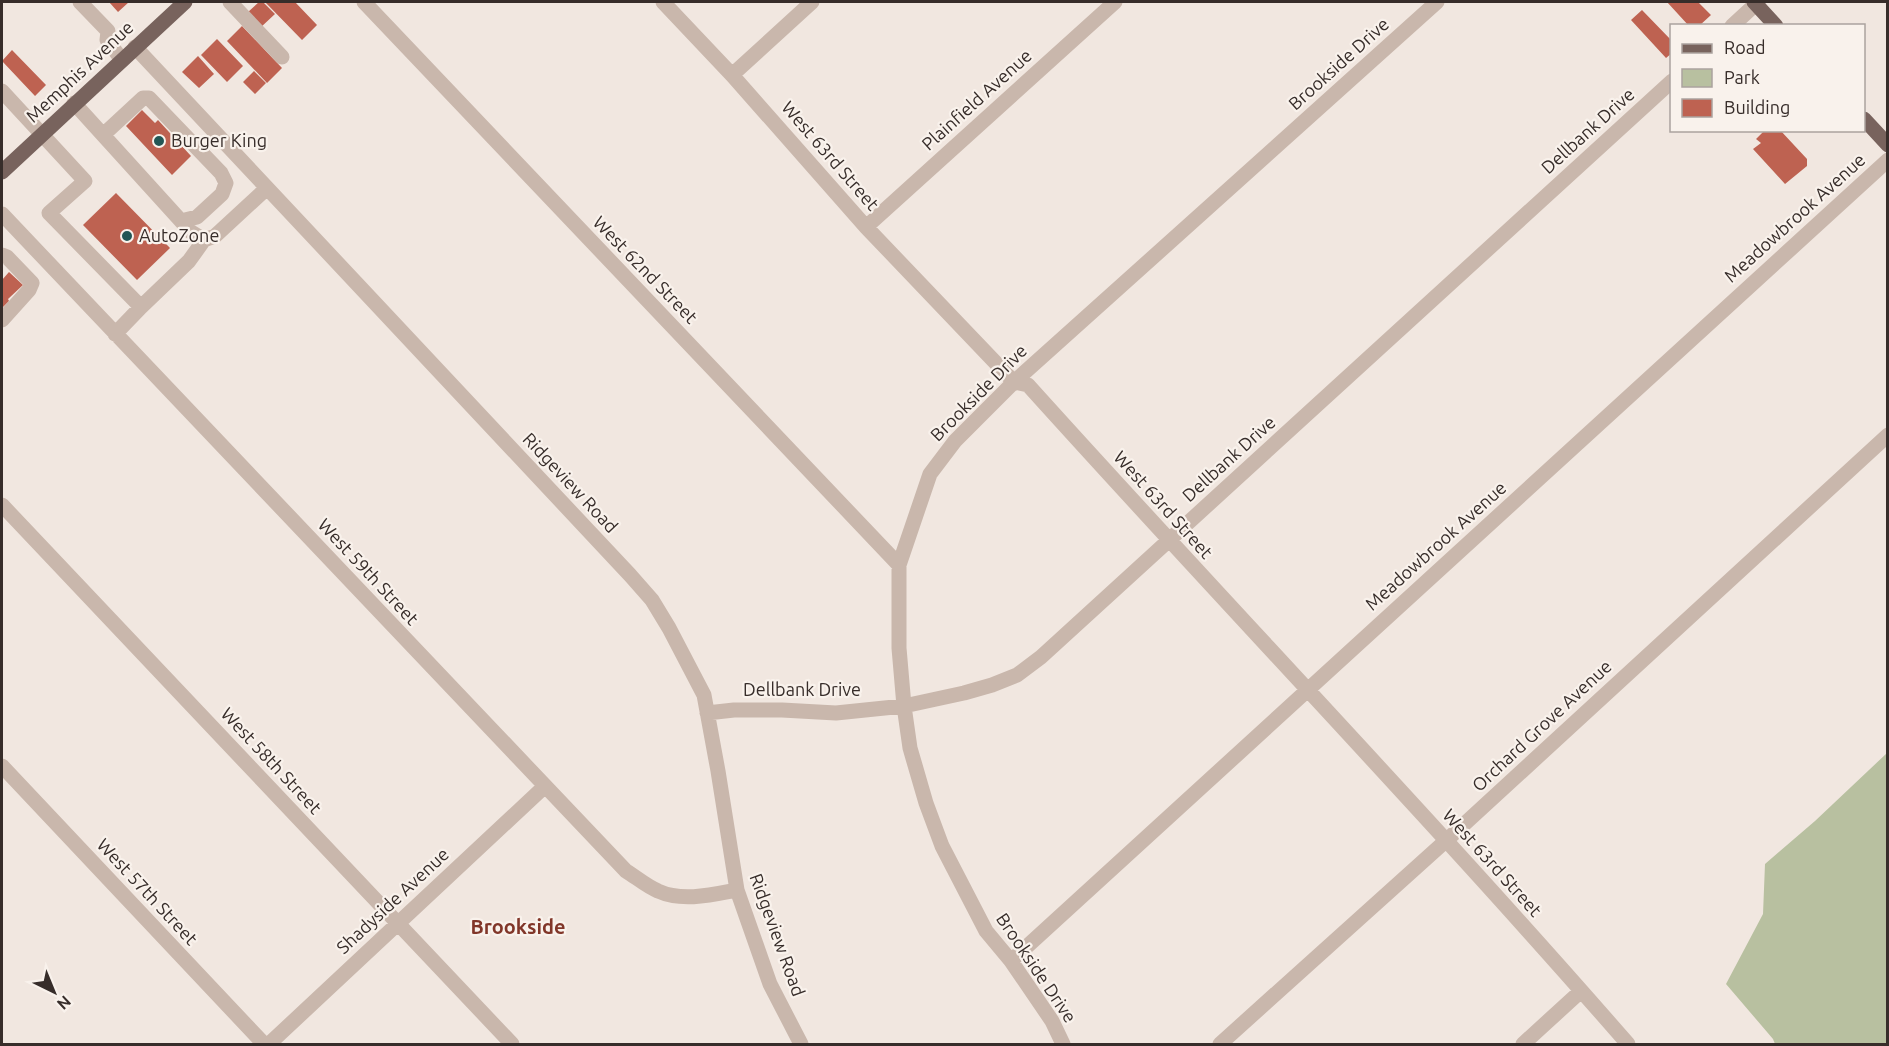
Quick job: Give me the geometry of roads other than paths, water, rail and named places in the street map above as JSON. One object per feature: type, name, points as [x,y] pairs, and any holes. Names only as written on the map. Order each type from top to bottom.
[{"type":"main road","name":"Memphis Avenue","points":[[2,172],[185,2]]},
{"type":"main road","points":[[1756,2],[1774,24]]},
{"type":"main road","points":[[1865,121],[1887,145]]},
{"type":"street","points":[[80,2],[108,31],[106,40],[122,60]]},
{"type":"street","points":[[230,2],[282,57]]},
{"type":"street","name":"West 62nd Street","points":[[364,2],[899,565]]},
{"type":"street","name":"West 63rd Street","points":[[663,2],[732,75],[866,227],[1014,382],[1028,385],[1446,840],[1628,1044]]},
{"type":"street","points":[[732,75],[812,2]]},
{"type":"street","name":"Plainfield Avenue","points":[[866,227],[1115,2]]},
{"type":"street","name":"Brookside Drive","points":[[1063,1044],[1052,1021],[1011,962],[986,932],[942,846],[926,803],[910,748],[899,648],[899,565],[930,474],[955,441],[1014,382],[1437,2]]},
{"type":"street","points":[[1734,24],[1756,2]]},
{"type":"street","name":"Ridgeview Road","points":[[135,47],[637,583],[669,628],[704,695],[736,890],[770,984],[801,1044]]},
{"type":"street","name":"Dellbank Drive","points":[[707,713],[735,710],[782,710],[836,713],[904,706],[964,693],[1017,675],[1041,657],[1169,541],[1670,82]]},
{"type":"street","points":[[2,91],[85,181],[49,213],[141,307]]},
{"type":"street","points":[[103,135],[143,98],[149,98],[221,174],[226,183],[222,194],[197,217],[181,221]]},
{"type":"street","points":[[74,104],[191,232],[204,240]]},
{"type":"street","name":"Meadowbrook Avenue","points":[[1011,962],[1887,160]]},
{"type":"street","points":[[115,334],[189,261],[204,240],[215,236],[267,188]]},
{"type":"street","name":"West 59th Street","points":[[2,214],[626,871],[658,891],[680,896],[702,897],[736,890]]},
{"type":"street","points":[[2,255],[7,256],[32,284],[2,320]]},
{"type":"street","name":"Orchard Grove Avenue","points":[[1220,1044],[1887,435]]},
{"type":"street","name":"West 58th Street","points":[[2,505],[512,1044]]},
{"type":"street","name":"West 57th Street","points":[[2,766],[264,1044]]},
{"type":"street","name":"Shadyside Avenue","points":[[269,1044],[544,787]]},
{"type":"street","points":[[1523,1044],[1581,991]]},
{"type":"place","name":"Burger King","points":[[159,141]]},
{"type":"place","name":"AutoZone","points":[[127,236]]},
{"type":"district","name":"Brookside","points":[[518,927]]}]
